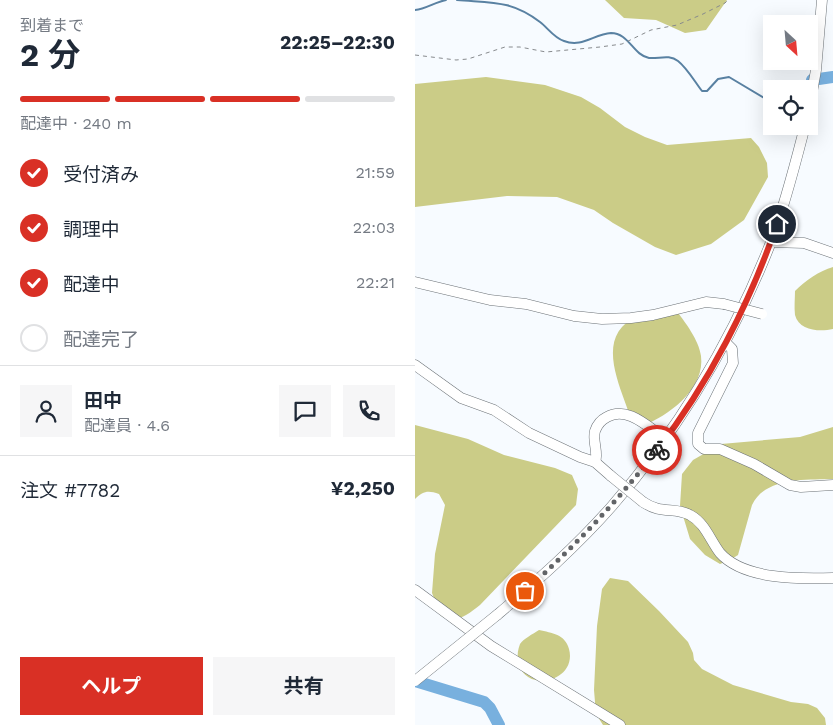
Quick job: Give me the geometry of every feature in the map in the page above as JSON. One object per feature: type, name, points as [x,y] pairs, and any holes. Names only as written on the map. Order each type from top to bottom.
[{"type":"street","points":[[814,80],[822,0]]},
{"type":"street","points":[[415,681],[497,615],[552,567],[611,507],[666,439],[726,343],[741,312],[771,242],[783,207],[803,135]]},
{"type":"street","points":[[771,242],[804,243],[833,253]]},
{"type":"street","points":[[415,282],[490,300],[526,304],[573,316],[601,319],[653,315],[706,302],[724,304],[762,314]]},
{"type":"street","points":[[726,343],[732,349],[733,362],[698,434],[698,444],[705,449],[720,449],[754,464],[790,485],[801,487],[833,485]]},
{"type":"street","points":[[415,365],[461,398],[494,410],[529,432],[580,457],[595,462],[651,508],[680,511],[689,514],[705,528],[712,543],[731,562],[750,570],[787,578],[833,578]]},
{"type":"street","points":[[595,462],[595,432],[599,423],[612,414],[629,415],[666,439]]},
{"type":"street","points":[[415,590],[491,646],[620,725]]},
{"type":"path","points":[[415,55],[456,60],[468,59],[505,47],[520,47],[546,52],[622,44],[651,30],[677,24],[703,14],[725,4],[728,0]]},
{"type":"green space","points":[[605,0],[727,0],[706,30],[685,33],[656,20],[624,18]]},
{"type":"green space","points":[[486,77],[545,85],[581,97],[600,108],[625,127],[667,145],[751,138],[759,147],[767,163],[768,177],[744,220],[711,244],[676,255],[655,247],[594,210],[557,197],[507,196],[415,207],[415,84]]},
{"type":"green space","points":[[833,267],[833,329],[816,330],[805,327],[797,320],[795,315],[795,291],[813,276]]},
{"type":"green space","points":[[657,309],[675,309],[679,314],[691,331],[700,350],[701,367],[693,388],[685,397],[668,412],[649,423],[630,416],[615,371],[613,347],[616,336],[622,327],[639,316]]},
{"type":"green space","points":[[415,425],[468,439],[504,455],[555,468],[572,475],[578,489],[576,505],[480,605],[457,619],[441,616],[432,593],[435,554],[445,505],[439,494],[432,492],[423,493],[415,499]]},
{"type":"green space","points":[[833,427],[833,479],[799,480],[766,489],[752,505],[738,555],[720,564],[705,555],[690,539],[680,506],[682,474],[693,460],[721,444],[800,437]]},
{"type":"green space","points":[[610,578],[628,581],[659,611],[688,642],[694,660],[702,669],[733,685],[817,708],[825,718],[826,725],[603,725],[596,714],[594,690],[597,626],[602,589]]},
{"type":"green space","points":[[539,630],[561,637],[569,649],[570,660],[566,670],[558,676],[549,680],[539,681],[529,678],[522,671],[518,660],[518,652],[520,644]]},
{"type":"waterway","points":[[415,10],[446,0]]},
{"type":"waterway","points":[[457,0],[491,2],[510,6],[530,15],[557,38],[570,43],[582,42],[605,34],[617,34],[627,40],[644,56],[649,58],[671,58],[678,61],[688,71],[702,91],[707,91],[718,79],[729,77],[763,97]]},
{"type":"waterway","points":[[812,80],[833,77]]},
{"type":"waterway","points":[[415,681],[484,702],[490,708],[499,725]]},
{"type":"way so far","points":[[525,591],[582,538],[611,507],[657,450]]},
{"type":"route","points":[[657,450],[666,439],[726,343],[741,312],[777,224]]}]
